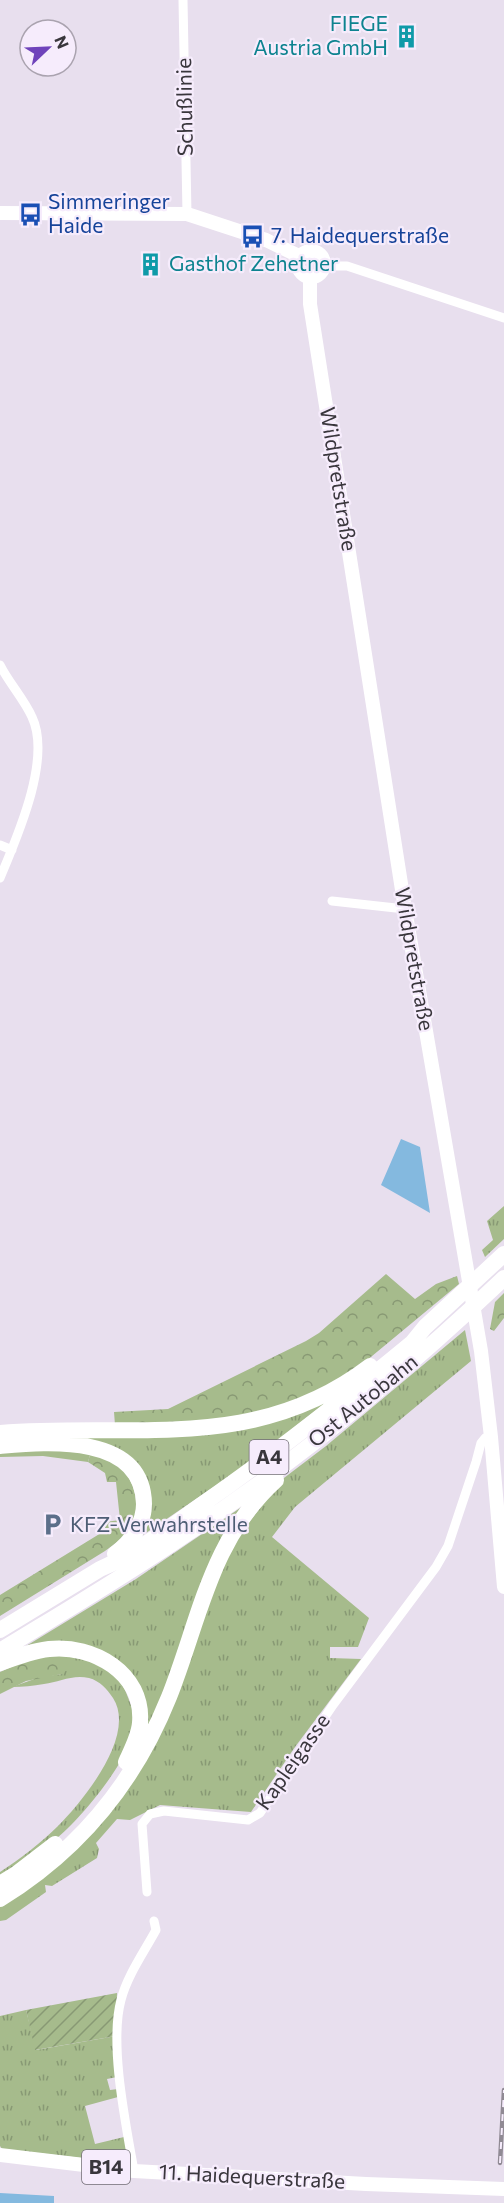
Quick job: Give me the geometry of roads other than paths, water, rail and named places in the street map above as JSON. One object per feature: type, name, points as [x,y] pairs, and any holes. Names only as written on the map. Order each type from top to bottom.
[{"type":"highway","name":"Ost Autobahn","points":[[0,1630],[100,1569],[114,1563],[260,1464],[411,1343],[498,1259]]},
{"type":"highway","name":"Ost Autobahn","points":[[0,1651],[110,1585],[187,1534],[315,1441],[377,1392],[500,1282]]},
{"type":"highway","points":[[0,1433],[52,1430],[194,1429],[253,1421],[294,1408],[326,1393],[361,1372],[407,1337],[425,1327]]},
{"type":"highway","points":[[0,1899],[40,1872],[73,1843],[110,1803],[132,1772],[169,1697],[209,1578],[226,1544],[245,1514],[271,1484],[315,1441]]},
{"type":"highway","points":[[0,1446],[52,1443],[86,1445],[104,1450],[119,1458],[131,1469],[139,1482],[143,1497],[141,1519],[131,1539],[100,1569]]},
{"type":"highway","points":[[0,1663],[27,1653],[50,1649],[70,1649],[90,1653],[107,1661],[122,1672],[133,1687],[139,1704],[140,1723],[135,1743],[124,1766],[103,1796],[46,1852],[0,1884]]},
{"type":"main road","points":[[0,213],[187,214],[266,240],[301,257]]},
{"type":"main road","points":[[314,252],[322,257],[324,266],[318,275],[310,277],[305,276],[299,268],[301,257],[305,253],[314,252]]},
{"type":"main road","name":"Wildpretstraße","points":[[310,277],[310,304],[405,909],[481,1351],[504,1587]]},
{"type":"main road","name":"11. Haidequerstraße","points":[[0,2155],[134,2170],[366,2184],[504,2189]]},
{"type":"street","name":"Schußlinie","points":[[183,0],[187,214]]},
{"type":"street","points":[[324,266],[347,266],[504,318]]},
{"type":"street","points":[[0,665],[33,717],[39,744],[36,776],[0,878]]},
{"type":"street","points":[[0,845],[12,849]]},
{"type":"street","points":[[332,901],[405,909]]},
{"type":"street","name":"Kapleigasse","points":[[147,1893],[142,1824],[150,1814],[164,1811],[248,1820],[260,1813],[333,1705],[448,1546],[476,1462],[480,1443],[485,1438],[491,1437]]},
{"type":"street","points":[[134,2170],[120,2079],[118,2020],[120,2001],[128,1982],[156,1930],[154,1921]]},
{"type":"water","points":[[401,1139],[420,1147],[430,1213],[381,1185]]},
{"type":"water","points":[[0,2193],[54,2196],[54,2203],[0,2203]]},
{"type":"railway","points":[[500,2163],[504,2090]]},
{"type":"place","name":"FIEGE Austria GmbH","points":[[406,36]]},
{"type":"place","name":"Simmeringer Haide","points":[[30,214]]},
{"type":"place","name":"7. Haidequerstraße","points":[[253,236]]},
{"type":"place","name":"Gasthof Zehetner","points":[[151,264]]},
{"type":"place","name":"KFZ-Verwahrstelle","points":[[52,1525]]}]
